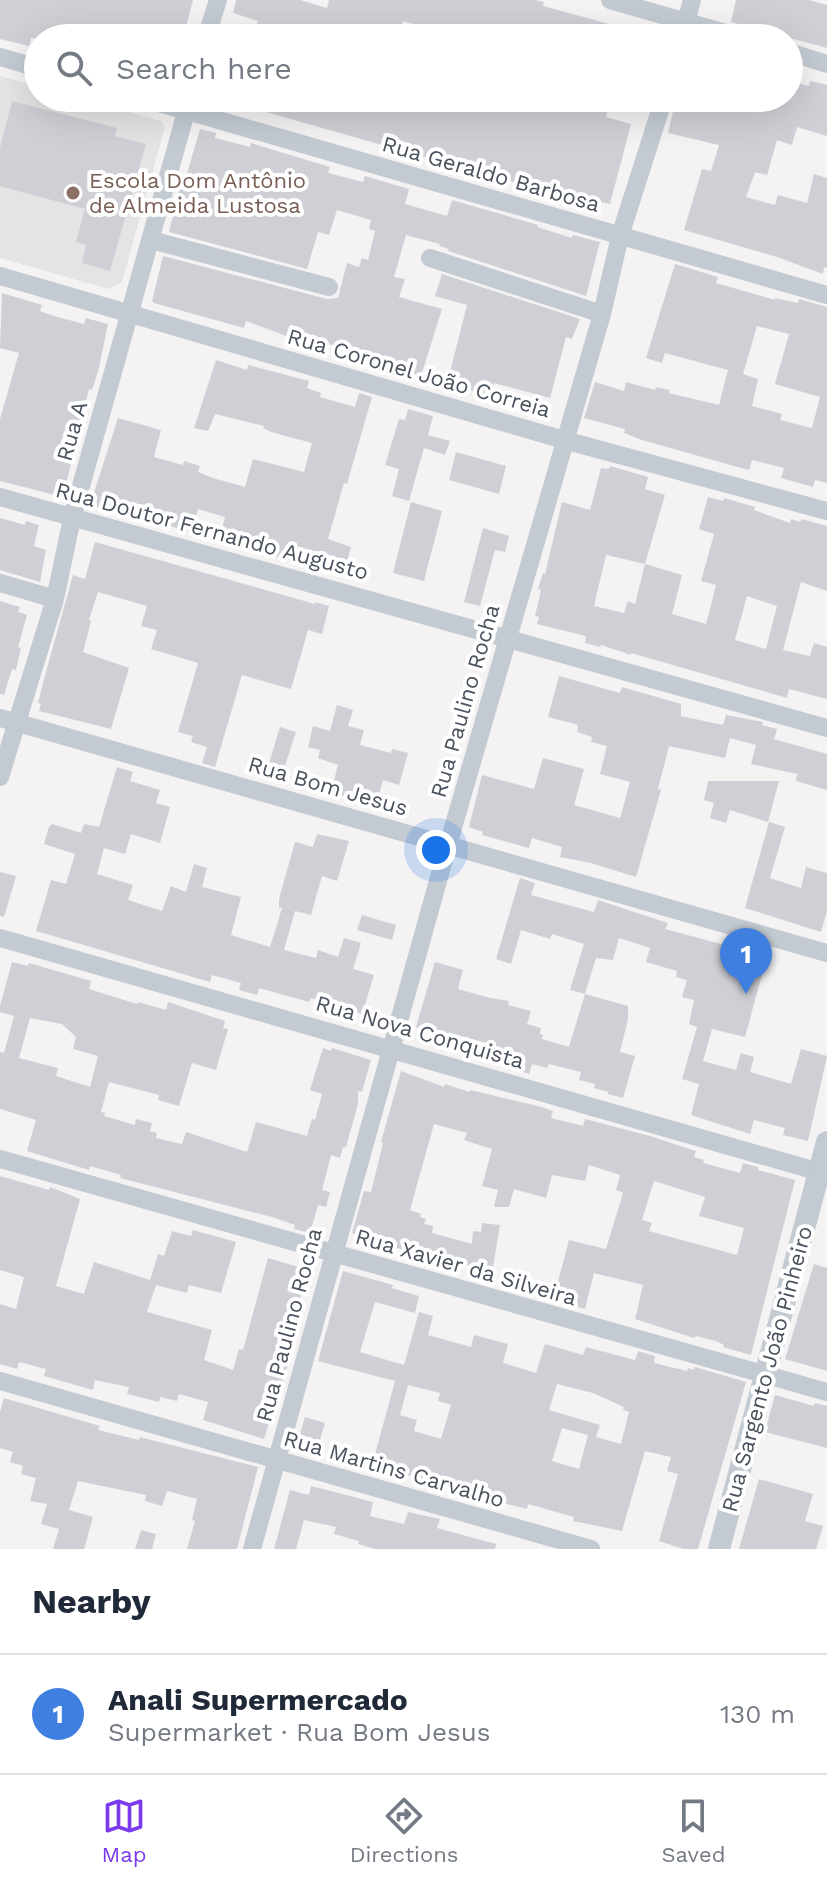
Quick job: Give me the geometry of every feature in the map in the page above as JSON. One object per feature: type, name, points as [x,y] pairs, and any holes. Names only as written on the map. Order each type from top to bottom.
[{"type":"street","points":[[215,24],[218,0]]},
{"type":"street","points":[[610,0],[670,24]]},
{"type":"street","points":[[686,24],[692,0]]},
{"type":"street","points":[[803,56],[827,64]]},
{"type":"street","points":[[0,57],[24,64]]},
{"type":"street","name":"Rua A","points":[[0,777],[8,720],[55,599],[72,518],[186,112]]},
{"type":"street","name":"Rua Geraldo Barbosa","points":[[214,112],[620,236],[827,295]]},
{"type":"street","name":"Rua Paulino Rocha","points":[[252,1549],[448,845],[602,314],[620,236],[656,112]]},
{"type":"street","points":[[151,240],[329,287]]},
{"type":"street","points":[[430,258],[602,314]]},
{"type":"street","name":"Rua Coronel João Correia","points":[[0,276],[564,440],[827,511]]},
{"type":"street","name":"Rua Doutor Fernando Augusto","points":[[0,497],[827,728]]},
{"type":"street","points":[[0,583],[55,599]]},
{"type":"street","name":"Rua Bom Jesus","points":[[8,720],[827,953]]},
{"type":"street","name":"Rua Nova Conquista","points":[[0,938],[823,1173]]},
{"type":"street","name":"Rua Sargento João Pinheiro","points":[[719,1549],[823,1173],[827,1142]]},
{"type":"street","name":"Rua Xavier da Silveira","points":[[0,1159],[827,1392]]},
{"type":"street","name":"Rua Martins Carvalho","points":[[0,1381],[591,1549]]},
{"type":"shaded area","name":"Escola Dom Antônio de Almeida Lustosa","points":[[0,76],[24,83],[24,112],[129,112],[161,121],[165,127],[122,282],[108,289],[0,258]]},
{"type":"building","points":[[0,0],[193,0],[187,24],[24,24],[24,45],[0,39]]},
{"type":"building","points":[[236,0],[300,0],[327,8],[329,0],[535,0],[544,2],[543,6],[609,24],[414,24],[403,21],[402,24],[257,24],[258,21],[233,13]]},
{"type":"building","points":[[736,0],[809,0],[827,5],[827,48],[803,42],[803,24],[731,22]]},
{"type":"building","points":[[810,81],[827,85],[827,136],[797,127],[792,145],[777,140],[767,175],[755,172],[746,197],[775,205],[778,195],[807,203],[814,174],[827,178],[827,268],[824,267],[823,274],[684,230],[702,169],[711,171],[719,145],[668,133],[673,112],[803,112],[803,84],[809,86]]},
{"type":"building","points":[[12,101],[24,104],[24,112],[55,112],[117,128],[115,136],[146,144],[110,271],[82,263],[86,245],[76,242],[85,209],[0,186],[0,148]]},
{"type":"building","points":[[266,112],[607,112],[606,117],[631,124],[610,204],[530,187]]},
{"type":"building","points":[[200,129],[216,133],[215,138],[250,147],[251,143],[330,167],[328,173],[363,182],[365,176],[409,189],[405,204],[447,216],[452,200],[572,238],[573,235],[600,242],[586,296],[406,235],[394,277],[405,279],[399,297],[442,309],[421,376],[369,361],[371,355],[301,337],[300,341],[246,321],[244,328],[154,303],[163,256],[327,299],[338,298],[347,263],[359,267],[362,258],[368,260],[375,231],[369,229],[371,220],[337,210],[329,235],[318,232],[307,269],[169,232],[181,183],[184,184]]},
{"type":"building","points":[[675,264],[718,277],[716,283],[775,300],[798,303],[799,299],[827,307],[827,483],[815,480],[813,487],[781,478],[784,468],[752,460],[749,470],[734,466],[642,440],[624,433],[625,429],[584,418],[595,382],[624,391],[626,382],[655,390],[656,387],[719,405],[728,370],[665,353],[662,363],[646,358]],"holes":[[[757,326],[789,334],[775,384],[820,397],[812,428],[780,420],[782,414],[752,406],[758,379],[743,374]]]},
{"type":"building","points":[[442,274],[580,319],[572,339],[566,337],[550,398],[494,383],[491,396],[447,384],[467,305],[435,296]]},
{"type":"building","points":[[2,293],[42,305],[40,311],[54,316],[84,324],[86,318],[108,324],[63,497],[0,481],[0,419],[19,353],[0,348]]},
{"type":"building","points":[[216,360],[247,370],[248,365],[309,381],[307,388],[321,393],[320,397],[355,407],[359,393],[372,397],[328,539],[351,547],[343,576],[230,543],[232,536],[221,533],[225,517],[198,509],[192,532],[90,505],[118,418],[161,430],[154,457],[200,466],[198,472],[213,478],[245,487],[253,459],[304,472],[312,443],[271,432],[264,426],[215,414],[208,431],[194,428]]},
{"type":"building","points":[[408,409],[433,416],[428,435],[450,441],[445,455],[424,448],[409,501],[392,496],[399,469],[385,465],[399,419],[405,420]]},
{"type":"building","points":[[456,452],[506,466],[499,494],[449,480]]},
{"type":"building","points":[[610,466],[648,477],[645,489],[665,495],[645,564],[682,575],[672,614],[706,624],[716,585],[701,581],[714,534],[699,529],[708,497],[755,507],[754,510],[790,523],[791,519],[801,522],[801,519],[827,526],[827,591],[801,582],[783,650],[810,656],[814,643],[827,647],[827,699],[789,689],[787,698],[631,653],[585,643],[586,636],[537,624],[539,617],[535,616],[541,590],[538,589],[545,574],[562,502],[590,510],[601,468],[609,469]],"holes":[[[606,555],[645,564],[635,604],[628,601],[624,613],[594,606]],[[747,596],[777,606],[766,649],[735,640]]]},
{"type":"building","points":[[411,502],[442,511],[424,581],[393,573]]},
{"type":"building","points":[[0,518],[25,525],[26,521],[39,525],[34,546],[46,550],[40,582],[0,570]]},
{"type":"building","points":[[483,528],[509,536],[505,552],[495,550],[480,606],[464,602]]},
{"type":"building","points":[[95,542],[329,606],[322,634],[308,630],[291,689],[242,675],[215,767],[202,763],[207,747],[191,742],[193,736],[178,732],[198,663],[151,649],[157,630],[141,626],[147,606],[98,592],[89,620],[83,652],[129,668],[111,729],[39,711],[41,704],[38,703],[73,575],[85,579]]},
{"type":"building","points":[[0,601],[20,607],[18,612],[27,615],[18,647],[21,648],[16,670],[12,669],[4,695],[0,694]]},
{"type":"building","points":[[559,676],[620,693],[622,687],[681,704],[681,716],[723,725],[726,715],[763,722],[762,725],[777,729],[774,739],[827,754],[827,790],[796,781],[797,774],[751,764],[756,745],[730,738],[725,758],[669,746],[658,789],[661,790],[636,877],[560,857],[562,847],[532,838],[529,848],[482,835],[483,832],[469,827],[482,775],[534,789],[543,758],[584,769],[574,805],[620,818],[630,782],[600,774],[607,746],[591,742],[592,737],[577,732],[578,725],[548,717]]},
{"type":"building","points":[[337,705],[353,710],[348,726],[364,730],[360,745],[391,753],[392,749],[408,753],[399,785],[383,780],[376,805],[331,792],[338,765],[318,758],[320,750],[308,747],[313,726],[330,731]]},
{"type":"building","points":[[280,727],[296,732],[281,778],[266,773]]},
{"type":"building","points":[[117,767],[133,772],[130,781],[160,790],[156,803],[170,807],[160,843],[131,834],[125,854],[104,848],[97,874],[133,885],[128,900],[162,911],[171,886],[186,892],[194,864],[207,868],[202,887],[241,897],[231,935],[270,947],[282,908],[279,907],[279,899],[295,842],[313,847],[317,834],[349,841],[337,881],[322,876],[311,915],[295,911],[284,950],[316,958],[318,950],[338,957],[344,938],[361,943],[353,969],[374,975],[362,1014],[311,998],[309,1002],[259,988],[257,995],[239,990],[241,983],[212,975],[210,982],[36,931],[51,880],[66,884],[75,854],[44,844],[49,827],[52,824],[81,833],[84,824],[99,827]]},
{"type":"building","points":[[708,781],[779,781],[768,822],[730,810],[726,823],[710,818],[714,803],[704,800]]},
{"type":"building","points":[[769,822],[785,827],[770,878],[801,888],[806,867],[827,873],[827,911],[821,932],[745,908]]},
{"type":"building","points":[[0,872],[16,876],[4,917],[0,916]]},
{"type":"building","points":[[520,878],[535,883],[531,895],[594,912],[598,900],[668,923],[665,929],[743,950],[742,953],[766,960],[745,1037],[712,1029],[703,1061],[736,1070],[741,1053],[754,1057],[750,1072],[791,1084],[801,1049],[827,1056],[808,1141],[783,1135],[785,1128],[754,1120],[750,1134],[691,1115],[699,1084],[682,1079],[697,1027],[689,1024],[694,1000],[682,997],[687,980],[676,977],[677,971],[646,962],[650,948],[619,938],[613,960],[596,958],[585,994],[570,990],[584,944],[552,934],[550,939],[521,930],[511,964],[496,959]]},
{"type":"building","points":[[362,915],[396,925],[392,940],[357,930]]},
{"type":"building","points":[[12,962],[28,966],[29,963],[91,981],[89,989],[137,1004],[166,1010],[168,1002],[225,1021],[223,1028],[228,1029],[216,1070],[192,1063],[179,1106],[158,1100],[159,1095],[109,1082],[101,1112],[105,1113],[104,1116],[135,1125],[136,1119],[152,1123],[150,1131],[157,1133],[156,1138],[182,1144],[186,1132],[247,1152],[256,1122],[307,1136],[322,1094],[310,1090],[323,1048],[371,1060],[362,1092],[358,1091],[358,1104],[346,1147],[343,1147],[340,1158],[331,1155],[322,1190],[330,1192],[326,1207],[318,1205],[310,1233],[294,1229],[295,1225],[272,1217],[27,1151],[36,1120],[0,1109],[0,1052],[4,1053],[14,1016],[0,1012]],"holes":[[[30,1018],[62,1024],[76,1037],[73,1049],[98,1056],[90,1087],[56,1076],[58,1068],[19,1058]]]},
{"type":"building","points":[[435,962],[463,970],[458,989],[509,1001],[508,1005],[531,1011],[527,1024],[541,1028],[542,1039],[569,1047],[585,994],[628,1006],[620,1052],[635,1056],[623,1098],[579,1080],[581,1072],[549,1064],[547,1068],[532,1064],[529,1074],[501,1065],[504,1055],[501,1054],[502,1048],[416,1027]]},
{"type":"building","points":[[401,1071],[444,1087],[445,1084],[538,1106],[553,1111],[551,1118],[583,1126],[585,1119],[650,1136],[696,1151],[694,1157],[704,1160],[703,1163],[740,1173],[743,1163],[795,1180],[751,1355],[723,1347],[716,1341],[694,1338],[635,1319],[643,1285],[594,1273],[585,1309],[553,1300],[569,1240],[606,1249],[623,1193],[616,1190],[620,1175],[589,1165],[585,1181],[552,1175],[546,1198],[514,1189],[509,1207],[494,1207],[498,1190],[482,1186],[492,1149],[464,1140],[467,1133],[434,1124],[410,1210],[426,1219],[424,1224],[433,1226],[432,1233],[472,1244],[473,1231],[481,1232],[482,1223],[500,1225],[491,1279],[477,1276],[479,1268],[430,1255],[427,1267],[408,1261],[410,1252],[352,1233],[364,1191],[371,1192]],"holes":[[[654,1181],[705,1197],[699,1216],[744,1228],[737,1255],[649,1231],[652,1223],[642,1220]]]},
{"type":"building","points":[[0,1176],[49,1190],[50,1187],[80,1199],[56,1286],[84,1294],[94,1262],[150,1280],[158,1254],[164,1256],[172,1231],[191,1236],[193,1230],[236,1242],[221,1293],[189,1285],[187,1293],[156,1285],[147,1312],[212,1330],[204,1360],[233,1370],[239,1349],[243,1350],[268,1258],[309,1270],[297,1300],[281,1359],[289,1361],[264,1439],[203,1420],[208,1402],[179,1394],[177,1401],[160,1397],[159,1402],[127,1394],[129,1387],[95,1380],[93,1390],[44,1376],[46,1369],[19,1362],[17,1369],[0,1364],[0,1304],[16,1309],[24,1277],[0,1270]]},
{"type":"building","points":[[814,1264],[827,1268],[827,1371],[785,1359]]},
{"type":"building","points":[[343,1271],[419,1296],[415,1313],[375,1302],[360,1352],[404,1365],[419,1312],[433,1316],[428,1335],[471,1347],[474,1335],[508,1344],[503,1363],[536,1373],[545,1344],[583,1355],[586,1347],[635,1360],[638,1351],[655,1356],[654,1363],[687,1371],[695,1367],[746,1382],[698,1549],[683,1549],[659,1541],[678,1474],[667,1471],[671,1457],[645,1451],[622,1531],[573,1521],[574,1517],[528,1504],[527,1509],[495,1501],[372,1465],[395,1381],[318,1361]],"holes":[[[557,1384],[593,1393],[629,1412],[621,1444],[596,1437],[600,1425],[549,1410]],[[408,1385],[440,1393],[438,1401],[451,1405],[441,1439],[414,1431],[417,1420],[400,1415]],[[562,1428],[588,1435],[579,1469],[552,1461]]]},
{"type":"building","points":[[775,1395],[814,1406],[815,1403],[827,1406],[827,1448],[765,1432]]},
{"type":"building","points":[[4,1398],[100,1426],[98,1430],[139,1440],[140,1437],[258,1467],[237,1549],[187,1549],[197,1499],[167,1491],[162,1506],[145,1501],[146,1495],[78,1481],[69,1510],[93,1517],[84,1549],[53,1549],[59,1529],[41,1524],[47,1504],[30,1501],[36,1478],[21,1474],[23,1466],[10,1462],[13,1452],[0,1448],[0,1412]]},
{"type":"building","points":[[305,1417],[325,1423],[317,1450],[297,1445]]},
{"type":"building","points":[[759,1479],[813,1494],[805,1521],[823,1526],[816,1549],[739,1549]]},
{"type":"building","points":[[311,1486],[373,1502],[370,1516],[404,1524],[408,1512],[440,1519],[437,1528],[496,1544],[495,1549],[375,1549],[334,1534],[336,1527],[304,1520],[296,1549],[274,1549],[290,1490],[309,1495]]},
{"type":"building","points":[[141,1530],[156,1534],[152,1549],[135,1549]]},
{"type":"place","name":"Escola Dom Antônio de Almeida Lustosa","points":[[73,193]]},
{"type":"place","name":"Anali Supermercado","points":[[746,994]]}]
